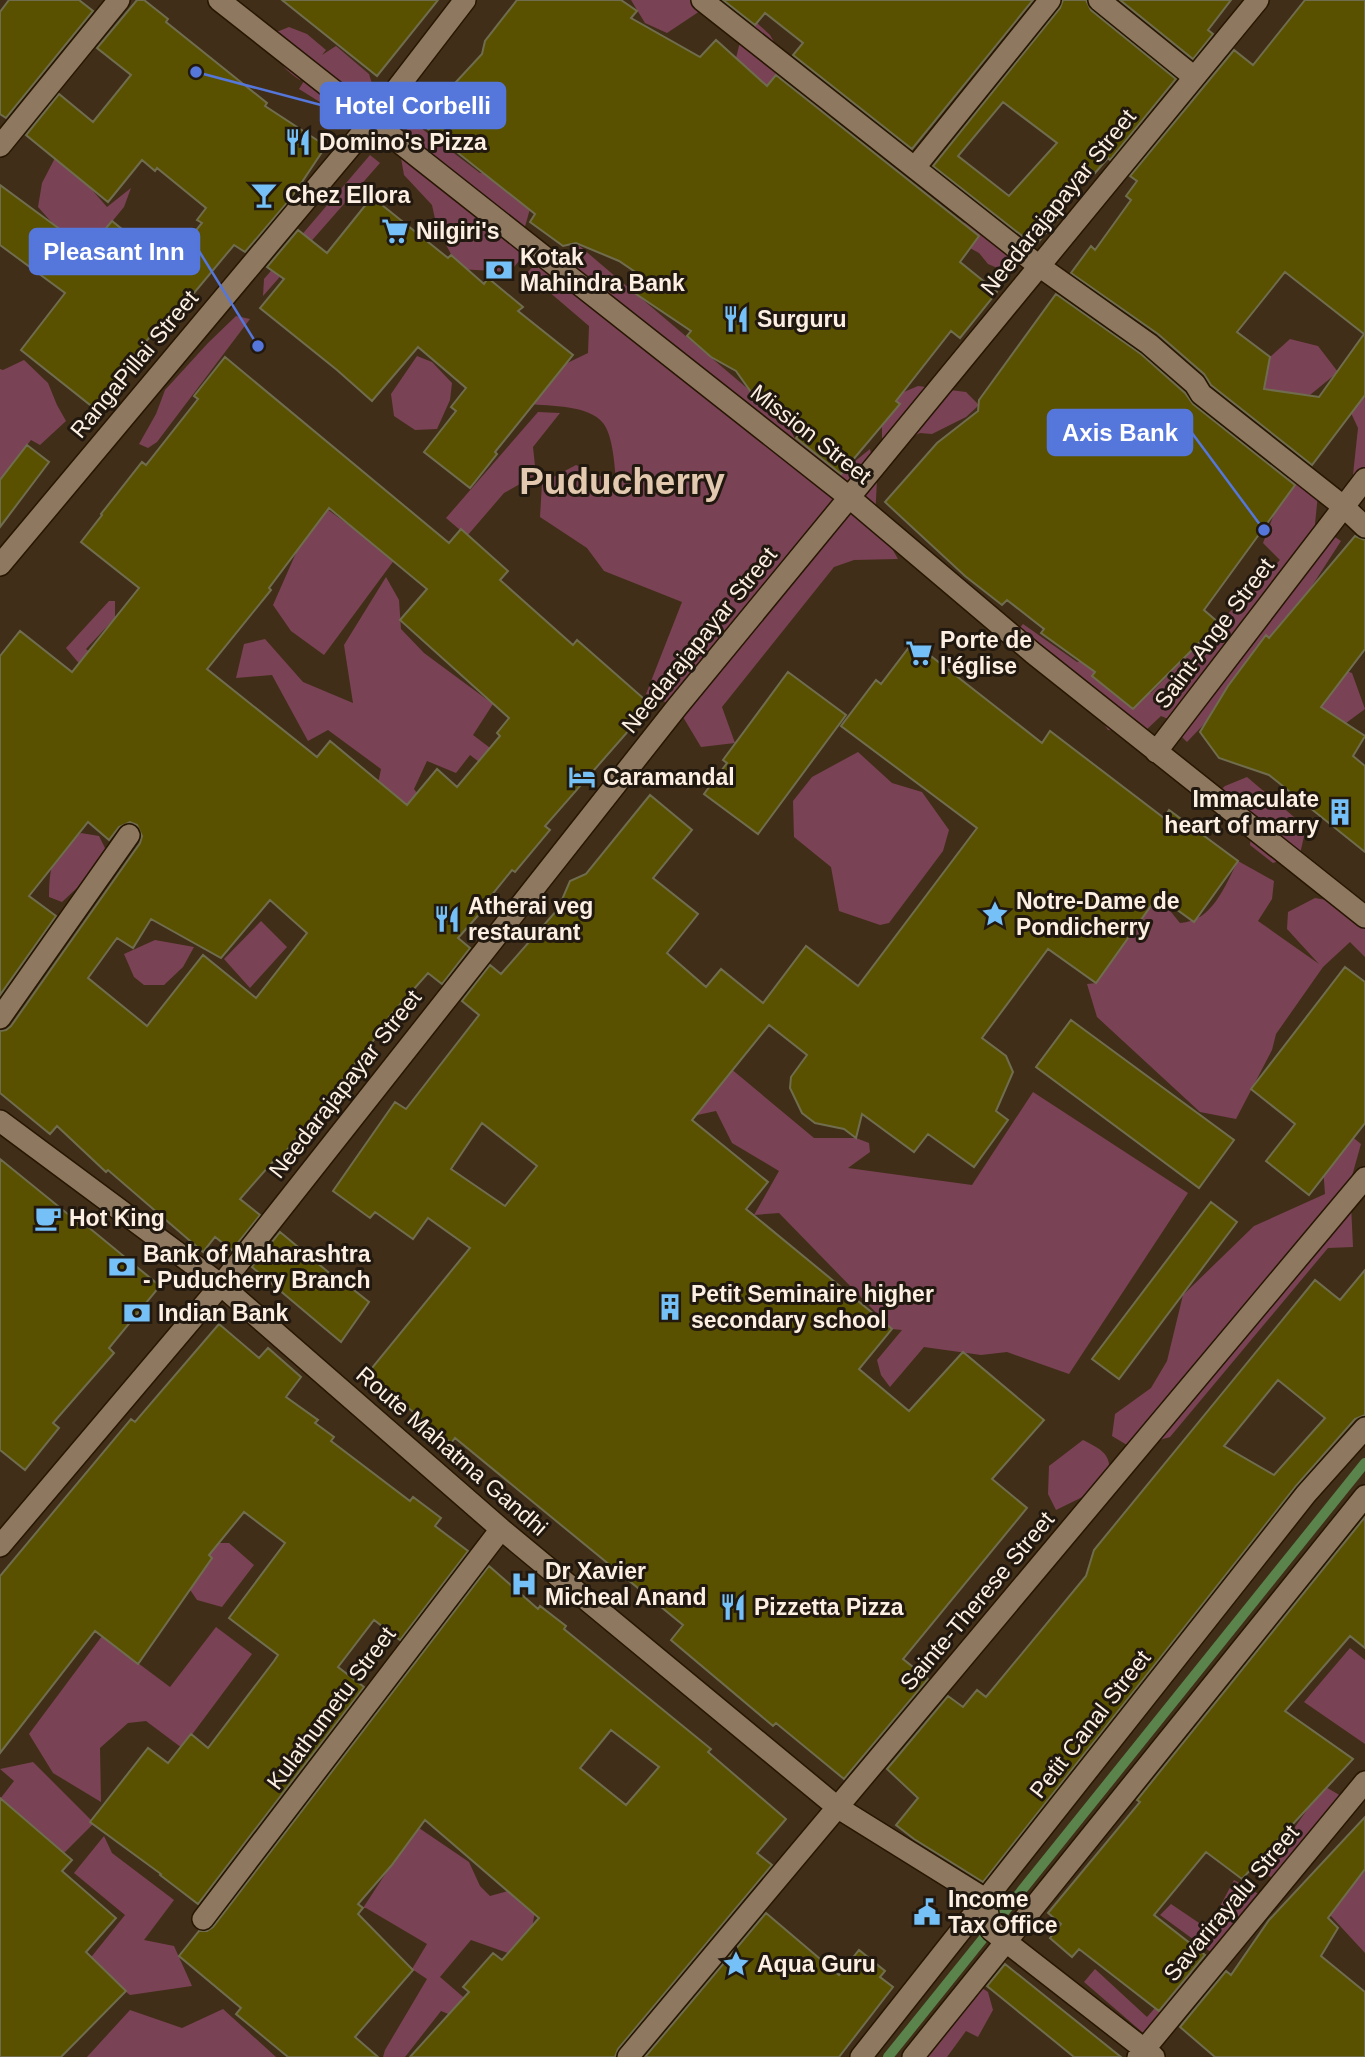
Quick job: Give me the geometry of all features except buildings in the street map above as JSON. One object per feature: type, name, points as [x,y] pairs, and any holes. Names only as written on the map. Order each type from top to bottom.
[{"type":"street","points":[[0,146],[119,0]]},
{"type":"street","name":"Mission Street","points":[[219,0],[850,498],[1033,653],[1365,917]]},
{"type":"street","name":"RangaPillai Street","points":[[0,565],[372,121],[466,0]]},
{"type":"street","points":[[702,0],[1039,265],[1149,344],[1195,384],[1201,394],[1365,527]]},
{"type":"street","points":[[913,166],[920,161],[1050,0]]},
{"type":"street","points":[[1098,0],[1194,77]]},
{"type":"street","name":"Needarajapayar Street","points":[[0,1546],[221,1285],[677,707],[1258,0]]},
{"type":"street","name":"Saint-Ange Street","points":[[1156,752],[1365,480]]},
{"type":"street","points":[[0,1018],[129,835]]},
{"type":"street","name":"Route Mahatma Gandhi","points":[[0,1121],[221,1285],[501,1529],[837,1807],[985,1899]]},
{"type":"street","name":"Sainte-Therese Street","points":[[628,2057],[1365,1178]]},
{"type":"street","name":"Petit Canal Street","points":[[861,2057],[1306,1494],[1365,1428]]},
{"type":"street","points":[[913,2057],[1365,1496]]},
{"type":"street","name":"Kulathumetu Street","points":[[203,1919],[501,1529]]},
{"type":"street","name":"Savarirayalu Street","points":[[1145,2055],[1365,1782]]},
{"type":"street","points":[[985,1899],[991,1930],[1145,2055]]},
{"type":"shaded area","points":[[631,0],[705,0],[709,5],[667,33],[645,23]]},
{"type":"shaded area","points":[[757,23],[770,35],[780,52],[839,114],[799,107],[798,84],[787,75],[777,91],[762,82],[736,58],[741,38]]},
{"type":"shaded area","points":[[289,27],[307,34],[326,50],[322,55],[336,46],[369,74],[373,87],[355,108],[331,109],[299,89],[314,65],[300,80],[283,66],[276,49],[274,33]]},
{"type":"shaded area","points":[[413,122],[480,173],[514,174],[532,202],[524,230],[531,246],[510,272],[459,269],[437,228],[432,205],[404,175],[398,141]]},
{"type":"shaded area","points":[[370,155],[380,163],[263,296],[264,279]]},
{"type":"shaded area","points":[[55,158],[86,183],[107,207],[131,188],[124,207],[96,241],[85,270],[55,226],[38,207],[42,183]]},
{"type":"shaded area","points":[[971,221],[1020,260],[1009,273],[988,264],[979,253],[961,243],[956,226]]},
{"type":"shaded area","points":[[576,243],[788,423],[795,439],[844,470],[870,449],[877,480],[875,519],[898,559],[854,560],[834,567],[722,707],[735,743],[701,747],[677,707],[646,694],[682,602],[604,571],[587,548],[540,517],[542,483],[576,465],[616,483],[609,435],[597,417],[569,408],[529,404],[532,380],[588,353],[589,326],[527,273],[545,252],[559,263]]},
{"type":"shaded area","points":[[236,316],[250,319],[157,442],[148,448],[139,444],[156,414],[165,390]]},
{"type":"shaded area","points":[[1290,339],[1318,346],[1338,372],[1310,395],[1264,389],[1270,357]]},
{"type":"shaded area","points":[[417,356],[432,362],[452,383],[450,400],[437,429],[415,430],[394,416],[391,394]]},
{"type":"shaded area","points":[[24,360],[48,383],[66,421],[40,445],[31,440],[0,486],[0,369]]},
{"type":"shaded area","points":[[918,386],[966,392],[979,405],[966,417],[932,434],[920,433],[893,446],[882,442],[882,417],[892,397]]},
{"type":"shaded area","points":[[1365,395],[1365,492],[1352,484],[1358,428],[1351,413]]},
{"type":"shaded area","points":[[538,412],[560,413],[533,447],[536,475],[504,493],[467,536],[446,518]]},
{"type":"shaded area","points":[[267,465],[395,559],[324,655],[291,631],[273,605],[296,553]]},
{"type":"shaded area","points":[[1295,475],[1318,494],[1315,524],[1341,541],[1286,626],[1265,696],[1207,721],[1187,742],[1180,735],[1178,723],[1161,716],[1144,732],[1108,730],[1080,689],[1017,631],[1023,624],[1077,662],[1097,657],[1133,688],[1151,693],[1280,560],[1263,543],[1274,514],[1273,485]]},
{"type":"shaded area","points":[[386,577],[399,600],[401,629],[424,653],[493,704],[473,735],[542,787],[531,802],[470,755],[456,773],[427,761],[414,789],[428,807],[413,819],[376,793],[381,769],[328,730],[308,741],[272,675],[236,678],[244,644],[265,639],[303,682],[353,703],[344,645]]},
{"type":"shaded area","points":[[109,601],[115,601],[115,618],[86,649],[107,668],[88,674],[66,648]]},
{"type":"shaded area","points":[[1313,660],[1352,673],[1365,709],[1342,726],[1289,705]]},
{"type":"shaded area","points":[[858,752],[892,783],[922,792],[949,830],[943,851],[889,923],[880,925],[839,911],[831,867],[794,837],[793,801],[812,777]]},
{"type":"shaded area","points":[[1247,777],[1294,817],[1305,832],[1300,854],[1273,863],[1250,845],[1251,836],[1230,825],[1210,800],[1225,786]]},
{"type":"shaded area","points":[[81,833],[99,836],[106,850],[77,888],[62,902],[49,897],[52,866],[58,853]]},
{"type":"shaded area","points":[[1238,861],[1274,881],[1272,899],[1258,921],[1319,964],[1287,929],[1288,912],[1315,898],[1354,905],[1365,914],[1365,957],[1350,942],[1323,967],[1276,1034],[1272,1050],[1236,1119],[1200,1112],[1097,1017],[1087,984],[1096,983],[1158,896],[1180,923],[1191,921],[1201,916],[1216,901]]},
{"type":"shaded area","points":[[261,921],[287,947],[250,988],[224,959]]},
{"type":"shaded area","points":[[155,940],[194,947],[183,967],[164,985],[144,985],[134,977],[124,954]]},
{"type":"shaded area","points":[[718,1058],[814,1138],[856,1138],[869,1143],[870,1152],[848,1168],[972,1185],[1033,1092],[1188,1193],[1069,1374],[1007,1352],[981,1355],[924,1347],[890,1387],[881,1375],[877,1360],[902,1330],[892,1329],[779,1213],[754,1215],[779,1171],[732,1143],[716,1111],[688,1117]]},
{"type":"shaded area","points":[[1350,1135],[1361,1144],[1350,1183],[1353,1247],[1328,1248],[1170,1437],[1132,1448],[1112,1436],[1115,1414],[1151,1388],[1167,1361],[1183,1295],[1254,1226],[1325,1194],[1323,1167]]},
{"type":"shaded area","points":[[1083,1440],[1106,1456],[1110,1467],[1109,1484],[1056,1510],[1048,1494],[1049,1466]]},
{"type":"shaded area","points":[[190,1543],[229,1543],[254,1565],[222,1607],[197,1600],[180,1575]]},
{"type":"shaded area","points":[[216,1627],[252,1654],[182,1748],[146,1721],[128,1723],[100,1748],[101,1802],[53,1773],[29,1734],[102,1636],[170,1687]]},
{"type":"shaded area","points":[[1350,1648],[1365,1660],[1365,1744],[1304,1702]]},
{"type":"shaded area","points":[[33,1762],[94,1823],[64,1853],[27,1821],[0,1845],[0,1799],[14,1781],[0,1769]]},
{"type":"shaded area","points":[[1324,1786],[1348,1800],[1278,1882],[1263,1872]]},
{"type":"shaded area","points":[[419,1828],[469,1862],[480,1886],[490,1896],[508,1891],[538,1896],[530,1938],[522,1958],[471,1940],[440,1977],[476,2008],[470,2023],[441,2011],[405,2057],[383,2057],[427,1979],[412,1969],[427,1944],[363,1908]]},
{"type":"shaded area","points":[[104,1836],[112,1853],[174,1900],[144,1940],[174,1946],[192,1986],[130,1995],[88,1961],[125,1915],[74,1873]]},
{"type":"shaded area","points":[[1365,1869],[1365,1953],[1330,1915]]},
{"type":"shaded area","points":[[1234,1880],[1264,1897],[1216,1956],[1160,1915],[1171,1904],[1208,1929]]},
{"type":"shaded area","points":[[1095,1969],[1147,2017],[1189,1969],[1197,1981],[1149,2038],[1084,1982]]},
{"type":"shaded area","points":[[976,1984],[988,1992],[993,2010],[978,2037],[966,2031],[947,2057],[917,2057]]},
{"type":"shaded area","points":[[223,2009],[276,2057],[87,2057],[130,2010],[182,2028]]},
{"type":"waterway","points":[[888,2057],[1365,1463]]},
{"type":"place","name":"Hotel Corbelli","points":[[196,72]]},
{"type":"place","name":"Domino's Pizza","points":[[298,142]]},
{"type":"place","name":"Chez Ellora","points":[[264,195]]},
{"type":"place","name":"Nilgiri's","points":[[395,231]]},
{"type":"place","name":"Kotak Mahindra Bank","points":[[499,270]]},
{"type":"place","name":"Surguru","points":[[736,319]]},
{"type":"place","name":"Pleasant Inn","points":[[258,346]]},
{"type":"place","name":"Axis Bank","points":[[1264,530]]},
{"type":"place","name":"Porte de l'église","points":[[919,653]]},
{"type":"place","name":"Caramandal","points":[[582,777]]},
{"type":"place","name":"Immaculate heart of marry","points":[[1340,812]]},
{"type":"place","name":"Notre-Dame de Pondicherry","points":[[995,914]]},
{"type":"place","name":"Atherai veg restaurant","points":[[447,919]]},
{"type":"place","name":"Hot King","points":[[48,1218]]},
{"type":"place","name":"Bank of Maharashtra - Puducherry Branch","points":[[122,1267]]},
{"type":"place","name":"Petit Seminaire higher secondary school","points":[[670,1307]]},
{"type":"place","name":"Indian Bank","points":[[137,1313]]},
{"type":"place","name":"Dr Xavier Micheal Anand","points":[[524,1584]]},
{"type":"place","name":"Pizzetta Pizza","points":[[733,1607]]},
{"type":"place","name":"Income Tax Office","points":[[927,1912]]},
{"type":"place","name":"Aqua Guru","points":[[736,1964]]},
{"type":"district","name":"Puducherry","points":[[622,481]]}]
